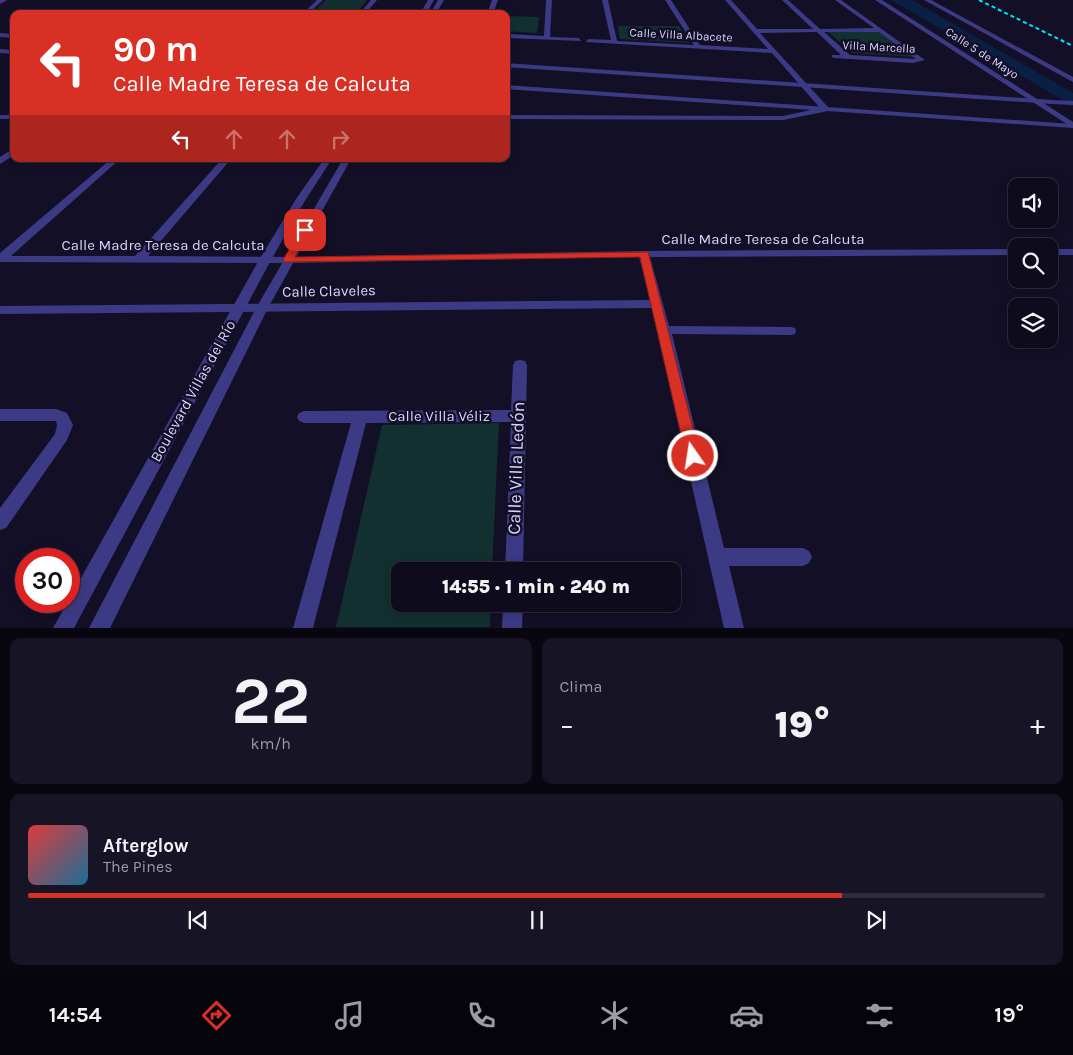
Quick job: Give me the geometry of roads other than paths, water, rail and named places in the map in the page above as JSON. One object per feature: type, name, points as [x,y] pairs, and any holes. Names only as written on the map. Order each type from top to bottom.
[{"type":"street","points":[[0,2],[4,0]]},
{"type":"street","points":[[309,10],[320,0]]},
{"type":"street","points":[[365,10],[374,0]]},
{"type":"street","points":[[547,38],[549,0]]},
{"type":"street","points":[[606,0],[614,42]]},
{"type":"street","points":[[668,0],[699,48]]},
{"type":"street","points":[[728,0],[825,109]]},
{"type":"street","points":[[785,0],[848,56]]},
{"type":"street","points":[[838,0],[881,30]]},
{"type":"street","name":"Calle 5 de Mayo","points":[[878,0],[1073,126]]},
{"type":"street","points":[[927,0],[1073,80]]},
{"type":"street","points":[[756,31],[881,30]]},
{"type":"street","name":"Villa Marcella","points":[[834,56],[921,60],[921,58],[881,30]]},
{"type":"street","points":[[510,36],[579,40]]},
{"type":"street","name":"Calle Villa Albacete","points":[[588,41],[773,51]]},
{"type":"street","points":[[510,65],[1073,103]]},
{"type":"street","points":[[510,86],[1073,126]]},
{"type":"street","points":[[510,117],[783,118],[825,109]]},
{"type":"street","points":[[0,259],[113,162]]},
{"type":"street","points":[[139,260],[224,162]]},
{"type":"street","name":"Boulevard Villas del Río","points":[[63,628],[265,260],[301,199],[326,162]]},
{"type":"street","name":"Boulevard Villas del Río","points":[[99,628],[262,308],[346,162]]},
{"type":"street","name":"Calle Madre Teresa de Calcuta","points":[[0,259],[288,260],[644,254],[1008,252]]},
{"type":"street","points":[[1058,252],[1073,252]]},
{"type":"street","points":[[644,254],[658,304],[734,628]]},
{"type":"street","name":"Calle Claveles","points":[[0,310],[658,304]]},
{"type":"street","points":[[664,330],[790,331]]},
{"type":"street","name":"Calle Villa Ledón","points":[[514,562],[520,365]]},
{"type":"street","points":[[0,415],[56,415],[64,421],[62,436],[0,522]]},
{"type":"street","name":"Calle Villa Véliz","points":[[304,416],[517,416]]},
{"type":"street","points":[[303,628],[360,416]]},
{"type":"street","points":[[717,557],[804,558]]},
{"type":"street","points":[[512,628],[513,612]]},
{"type":"water","points":[[891,0],[912,0],[1073,93],[1073,106]]},
{"type":"railway","points":[[979,0],[1073,46]]}]
